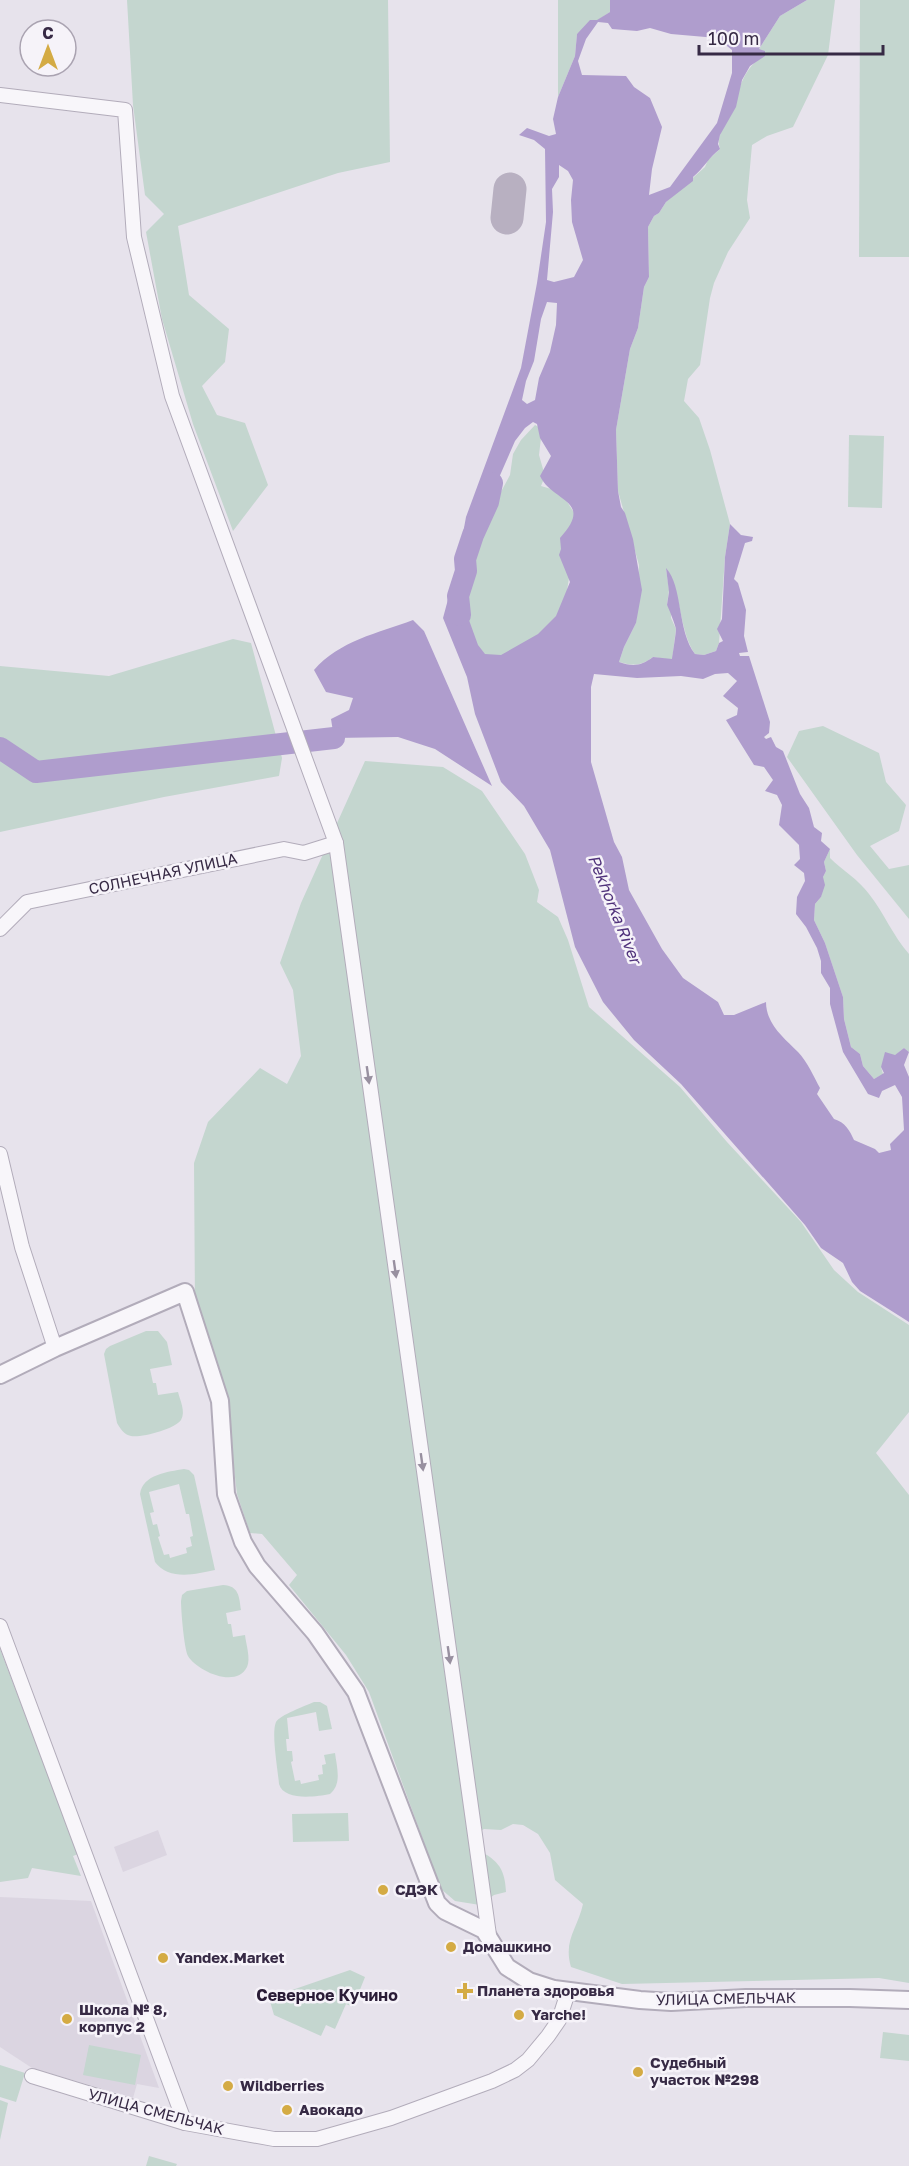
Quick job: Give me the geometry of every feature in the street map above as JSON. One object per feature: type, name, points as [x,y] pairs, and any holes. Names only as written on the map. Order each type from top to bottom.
[{"type":"street","points":[[0,95],[125,110],[134,237],[172,396],[336,843],[489,1935],[501,1960],[514,1972],[540,1985],[568,1992]]},
{"type":"street","name":"СОЛНЕЧНАЯ УЛИЦА","points":[[0,929],[27,902],[284,849],[304,853],[336,843]]},
{"type":"street","points":[[0,1154],[22,1247],[56,1348]]},
{"type":"street","points":[[0,1375],[185,1292],[217,1388],[221,1412],[226,1494],[243,1542],[256,1566],[315,1634],[356,1692],[437,1903],[445,1911],[479,1927],[489,1935]]},
{"type":"street","points":[[0,1626],[185,2123]]},
{"type":"street","name":"УЛИЦА СМЕЛЬЧАК","points":[[32,2076],[185,2123],[292,2140],[317,2139],[376,2123],[482,2085],[515,2070],[528,2060],[559,2020],[568,1992],[671,2002],[746,1998],[909,2000]]},
{"type":"shaded area","points":[[127,0],[388,0],[390,162],[338,173],[178,226],[189,295],[229,329],[225,362],[202,386],[217,415],[245,423],[268,485],[233,531],[193,424],[162,319],[146,232],[164,214],[145,195],[133,105]]},
{"type":"shaded area","points":[[558,0],[610,0],[610,12],[577,34],[575,56],[558,97]]},
{"type":"shaded area","points":[[807,0],[835,0],[828,55],[793,127],[767,136],[752,145],[747,200],[750,218],[728,252],[714,283],[700,365],[688,379],[684,401],[699,418],[730,524],[725,557],[719,643],[716,651],[704,655],[695,654],[686,633],[671,576],[666,569],[669,590],[667,605],[676,629],[672,660],[653,657],[637,664],[619,662],[636,623],[639,565],[618,491],[616,430],[630,349],[638,328],[644,287],[649,277],[648,227],[666,202],[705,167],[708,160],[720,149],[719,138],[735,107],[745,75],[759,59],[759,49],[780,16]]},
{"type":"shaded area","points":[[860,0],[909,0],[909,257],[859,257]]},
{"type":"shaded area","points":[[535,425],[542,429],[539,455],[545,476],[541,486],[561,492],[578,519],[563,617],[533,640],[494,660],[477,650],[466,619],[461,595],[473,549],[510,475],[513,454],[521,440]]},
{"type":"shaded area","points":[[849,435],[884,436],[882,508],[848,507]]},
{"type":"shaded area","points":[[233,639],[251,643],[282,758],[279,776],[164,797],[0,832],[0,666],[109,676]]},
{"type":"shaded area","points":[[823,726],[879,753],[886,782],[906,805],[899,831],[870,846],[889,869],[909,865],[909,919],[857,855],[787,757],[799,731]]},
{"type":"shaded area","points":[[365,761],[443,767],[482,791],[525,854],[539,890],[537,902],[558,917],[568,940],[589,1007],[680,1087],[801,1222],[834,1270],[858,1292],[909,1325],[909,1412],[876,1453],[909,1495],[909,1983],[879,1978],[622,1984],[571,1967],[570,1942],[583,1904],[555,1880],[550,1853],[538,1834],[523,1825],[513,1824],[501,1830],[484,1829],[473,1835],[474,1848],[498,1864],[504,1876],[506,1892],[494,1895],[480,1905],[455,1901],[441,1889],[369,1692],[346,1655],[289,1585],[297,1575],[262,1534],[250,1533],[237,1494],[227,1410],[195,1306],[194,1163],[208,1122],[260,1068],[287,1084],[301,1056],[293,990],[280,963],[301,903]]},
{"type":"shaded area","points":[[830,849],[830,858],[865,889],[909,954],[909,1052],[904,1048],[881,1067],[883,1074],[874,1079],[863,1066],[860,1054],[851,1047],[844,1019],[843,997],[825,943],[814,920],[815,904],[821,897],[823,877],[826,871],[824,862]]},
{"type":"shaded area","points":[[146,1331],[158,1331],[167,1342],[172,1365],[150,1369],[158,1395],[178,1392],[183,1413],[181,1420],[172,1427],[150,1434],[131,1436],[124,1433],[117,1423],[104,1354],[110,1346]]},
{"type":"shaded area","points":[[184,1469],[194,1475],[215,1570],[183,1575],[168,1572],[155,1562],[140,1494],[142,1487],[151,1478]],"holes":[[[179,1484],[186,1514],[189,1514],[193,1536],[190,1537],[192,1546],[186,1548],[187,1553],[170,1558],[169,1554],[164,1555],[158,1537],[160,1536],[157,1524],[153,1525],[150,1513],[154,1512],[149,1492]]]},
{"type":"shaded area","points":[[223,1585],[232,1587],[239,1596],[241,1610],[226,1613],[233,1637],[245,1635],[248,1651],[247,1667],[234,1677],[217,1675],[199,1667],[188,1656],[184,1637],[182,1595],[187,1591]]},
{"type":"shaded area","points":[[0,1649],[78,1854],[73,1856],[81,1876],[32,1868],[28,1878],[0,1882]]},
{"type":"shaded area","points":[[314,1702],[327,1706],[332,1729],[319,1731],[316,1712],[287,1718],[289,1739],[286,1739],[287,1751],[292,1751],[293,1761],[291,1762],[295,1781],[300,1780],[301,1784],[319,1780],[318,1775],[323,1774],[322,1765],[326,1764],[324,1755],[335,1753],[337,1781],[330,1794],[309,1797],[293,1795],[287,1793],[279,1784],[274,1743],[276,1722],[282,1716]]},
{"type":"shaded area","points":[[348,1813],[349,1841],[293,1842],[292,1814]]},
{"type":"shaded area","points":[[158,1830],[167,1855],[123,1872],[114,1847]]},
{"type":"shaded area","name":"Школа № 8, корпус 2","points":[[0,1897],[91,1901],[159,2088],[137,2084],[133,2098],[32,2068],[0,2047]]},
{"type":"shaded area","points":[[350,1970],[365,1977],[353,2007],[346,2004],[335,2029],[326,2025],[321,2036],[274,2015],[269,1998]]},
{"type":"shaded area","points":[[883,2032],[909,2035],[909,2061],[880,2058]]},
{"type":"shaded area","points":[[89,2045],[141,2055],[135,2085],[83,2075]]},
{"type":"shaded area","points":[[0,2065],[25,2073],[16,2102],[0,2097]]},
{"type":"shaded area","points":[[0,2100],[8,2103],[0,2140]]},
{"type":"shaded area","points":[[149,2156],[177,2164],[176,2166],[146,2166]]},
{"type":"water","name":"Pekhorka River","points":[[610,0],[807,0],[780,16],[759,49],[765,51],[765,56],[750,66],[742,80],[736,107],[720,135],[718,144],[720,149],[693,177],[693,181],[666,202],[648,227],[649,277],[644,287],[638,328],[630,349],[616,430],[618,491],[621,507],[633,539],[642,590],[636,623],[619,662],[633,665],[641,664],[653,657],[672,659],[676,629],[667,605],[669,592],[666,568],[675,586],[685,633],[695,654],[704,655],[716,651],[719,643],[723,641],[717,629],[722,619],[725,557],[730,524],[741,535],[753,537],[752,541],[745,543],[734,579],[738,583],[746,610],[744,636],[748,652],[739,653],[740,656],[749,656],[770,722],[769,733],[764,737],[766,739],[771,737],[776,747],[783,751],[800,794],[809,808],[814,827],[822,833],[821,841],[830,849],[824,862],[825,885],[821,897],[815,904],[814,920],[825,943],[843,997],[844,1019],[851,1047],[860,1054],[863,1066],[874,1079],[884,1073],[881,1067],[885,1052],[895,1055],[904,1048],[909,1052],[904,1065],[909,1077],[909,1322],[860,1291],[852,1282],[843,1263],[821,1248],[805,1225],[681,1084],[634,1040],[603,1002],[575,947],[550,850],[524,806],[501,782],[475,714],[467,677],[443,618],[457,566],[466,517],[521,368],[537,283],[546,222],[545,149],[534,140],[519,135],[527,128],[549,136],[556,134],[553,119],[558,97],[575,56],[577,34],[590,20],[597,20],[610,12]],"holes":[[[598,22],[608,23],[612,29],[637,31],[650,28],[671,34],[717,38],[732,50],[732,73],[717,123],[670,187],[649,195],[652,169],[662,127],[650,98],[634,87],[626,76],[582,75],[578,61],[586,39]],[[559,165],[568,171],[573,180],[572,222],[583,260],[574,277],[554,282],[547,280],[553,212],[552,189],[559,177]],[[547,302],[557,303],[556,325],[550,352],[539,378],[535,400],[527,404],[522,400],[534,361],[541,319]],[[533,422],[537,424],[540,438],[551,456],[540,476],[546,485],[568,502],[572,509],[573,516],[570,525],[560,538],[559,555],[570,582],[556,616],[538,634],[501,655],[485,654],[478,645],[461,598],[461,586],[480,521],[515,441],[525,428]],[[728,673],[737,681],[723,696],[738,708],[737,715],[726,720],[754,765],[764,767],[773,780],[765,791],[777,795],[782,805],[779,825],[799,845],[800,859],[794,865],[804,873],[805,881],[797,897],[796,914],[817,948],[821,961],[821,973],[830,988],[830,1004],[843,1052],[868,1094],[879,1098],[882,1091],[895,1085],[902,1097],[904,1130],[890,1144],[891,1150],[879,1153],[854,1140],[849,1130],[834,1119],[817,1094],[820,1088],[810,1069],[772,1024],[766,1002],[734,1015],[724,1015],[718,1002],[683,978],[662,949],[629,890],[622,857],[614,842],[591,762],[591,687],[594,674],[637,678],[681,676],[703,679],[715,674]]]},
{"type":"water","points":[[413,620],[424,631],[492,786],[435,749],[398,737],[334,738],[331,719],[349,710],[353,698],[326,692],[314,670],[324,660],[347,645]]},
{"type":"waterway","points":[[460,615],[458,596],[466,571],[465,559],[488,502],[492,483]]},
{"type":"waterway","points":[[0,748],[36,772],[334,738]]},
{"type":"taxiway","points":[[507,218],[510,189]]},
{"type":"place","name":"СДЭК","points":[[383,1890]]},
{"type":"place","name":"Домашкино","points":[[451,1947]]},
{"type":"place","name":"Yandex.Market","points":[[163,1958]]},
{"type":"place","name":"Планета здоровья","points":[[465,1991]]},
{"type":"place","name":"Yarche!","points":[[519,2015]]},
{"type":"place","name":"Школа № 8, корпус 2","points":[[67,2019]]},
{"type":"place","name":"Судебный участок №298","points":[[638,2072]]},
{"type":"place","name":"Wildberries","points":[[228,2086]]},
{"type":"place","name":"Авокадо","points":[[287,2110]]},
{"type":"district","name":"Северное Кучино","points":[[327,1995]]}]
